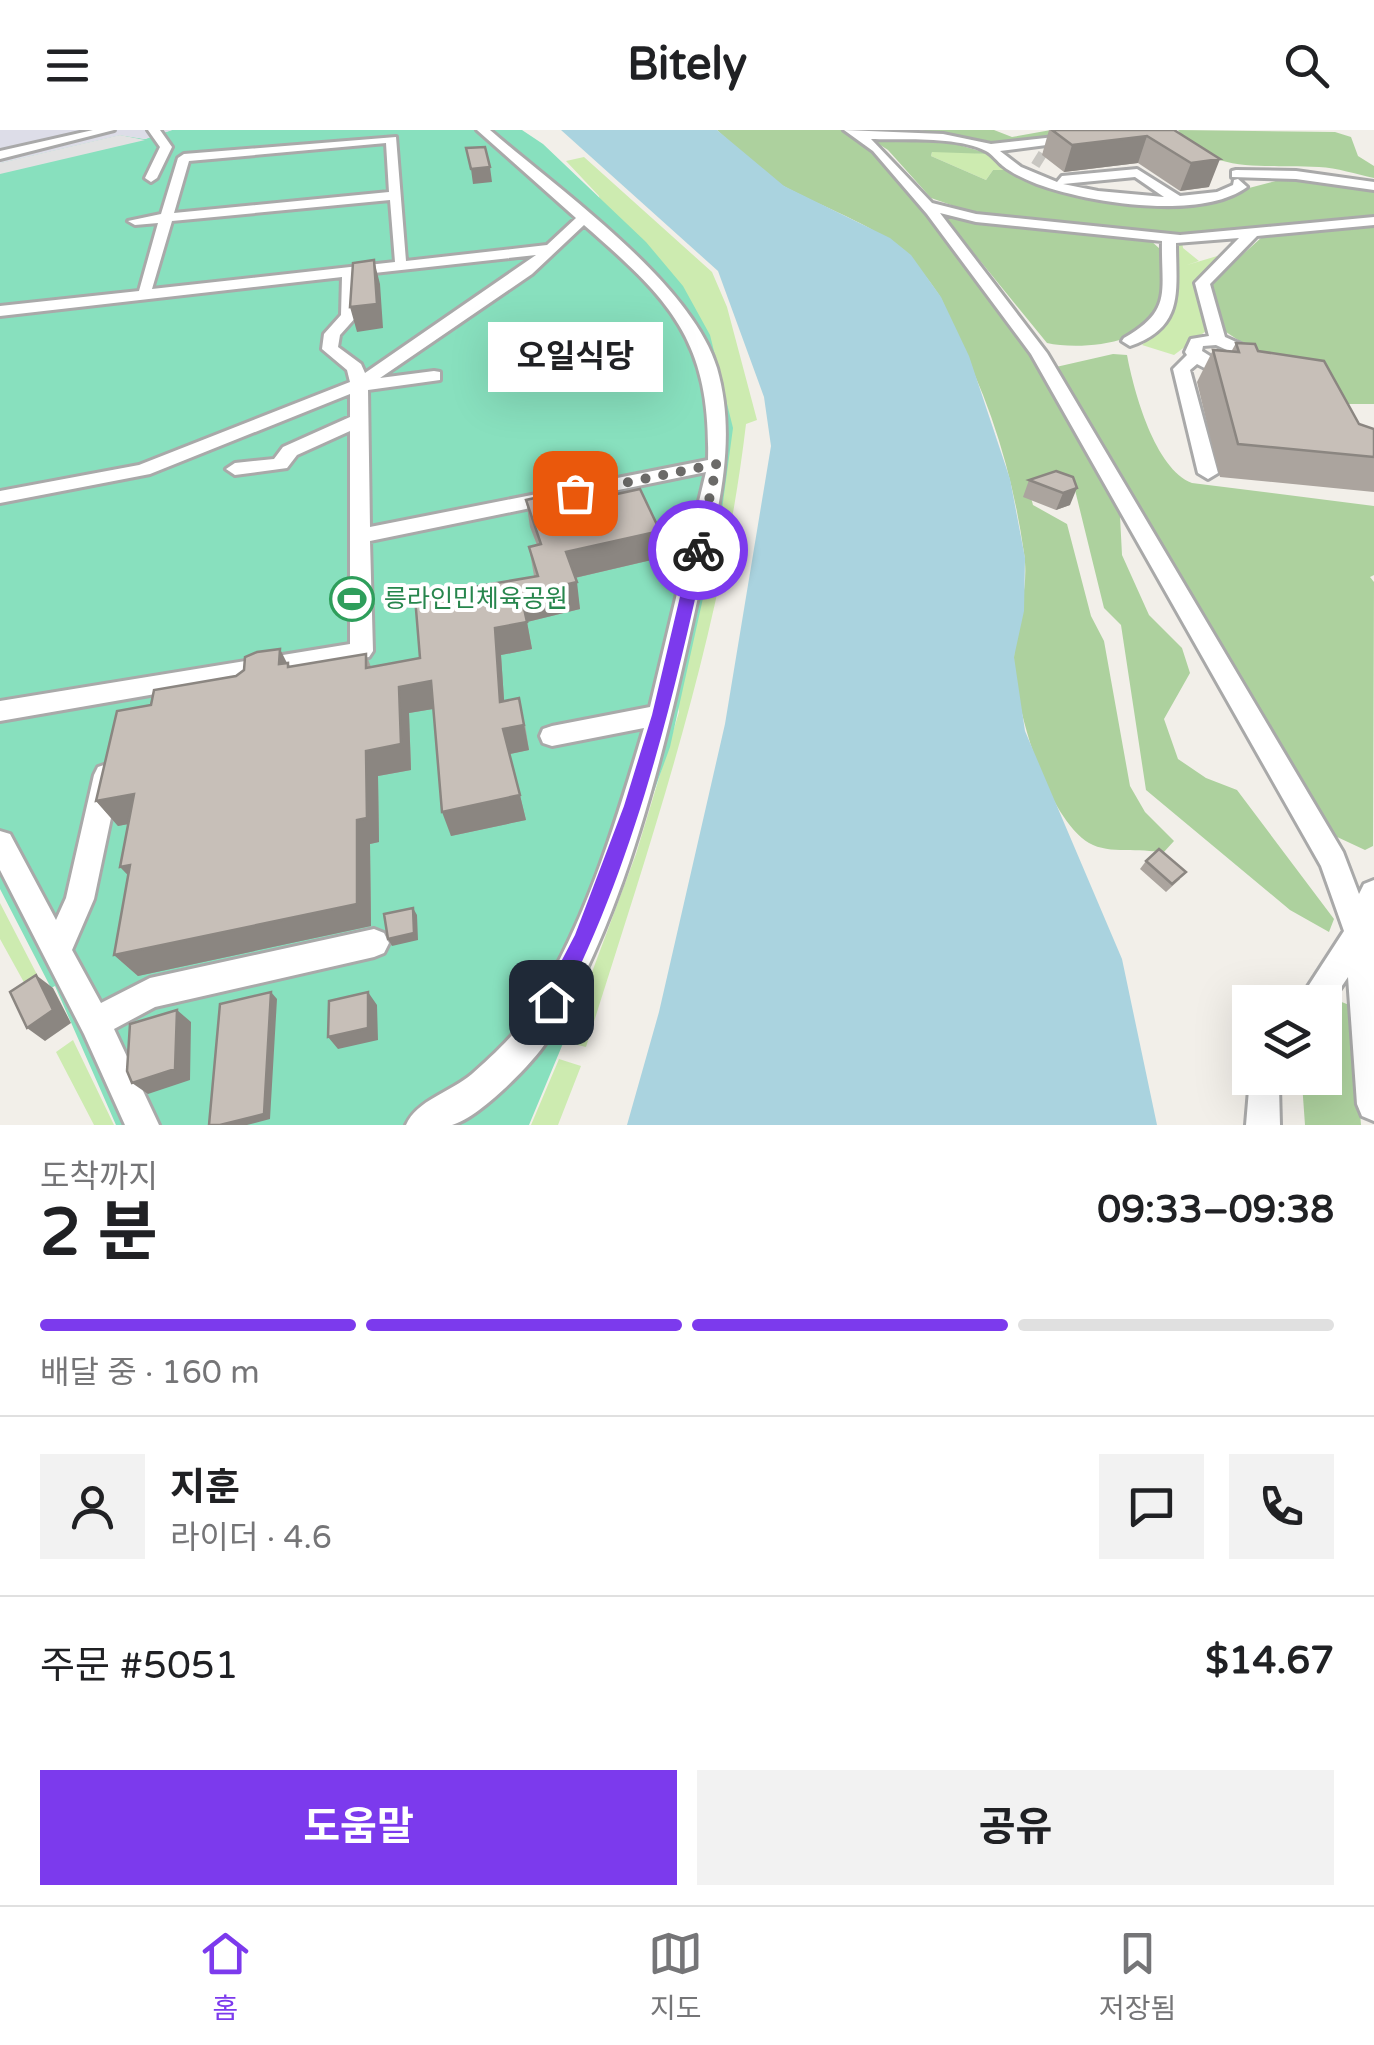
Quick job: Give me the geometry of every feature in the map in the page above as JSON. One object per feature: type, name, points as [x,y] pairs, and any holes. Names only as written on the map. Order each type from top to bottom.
[{"type":"street","points":[[0,155],[108,130]]},
{"type":"street","points":[[154,130],[166,147]]},
{"type":"street","points":[[145,289],[184,158],[227,148],[362,130]]},
{"type":"street","points":[[402,130],[415,266]]},
{"type":"street","points":[[424,1125],[482,1087],[534,1032],[584,940],[634,806],[660,715],[717,464],[718,412],[708,366],[696,335],[650,275],[483,130]]},
{"type":"street","points":[[854,132],[905,132],[991,148],[1097,136]]},
{"type":"street","points":[[854,132],[877,148],[928,206],[1019,325],[1073,408],[1333,861],[1360,934],[1374,1104]]},
{"type":"street","points":[[166,147],[392,140],[400,259]]},
{"type":"street","points":[[1020,144],[1065,180]]},
{"type":"street","points":[[0,147],[17,150]]},
{"type":"street","points":[[151,178],[166,147]]},
{"type":"street","points":[[991,148],[1022,173],[1110,196],[1175,199],[1227,194],[1240,187],[1237,179],[1220,166]]},
{"type":"street","points":[[1045,182],[1137,173],[1175,199]]},
{"type":"street","points":[[1210,180],[1332,178],[1374,186]]},
{"type":"street","points":[[135,220],[396,195]]},
{"type":"street","points":[[928,206],[976,218],[1169,238],[1374,221]]},
{"type":"street","points":[[0,497],[143,470],[359,384],[467,315],[584,218]]},
{"type":"street","points":[[1218,340],[1202,282],[1251,234]]},
{"type":"street","points":[[1130,341],[1156,326],[1168,308],[1169,238]]},
{"type":"street","points":[[0,311],[550,250]]},
{"type":"street","points":[[0,710],[360,651],[359,384],[355,368],[330,349],[332,334],[349,316],[348,273]]},
{"type":"street","points":[[1249,364],[1246,352],[1218,340],[1197,342],[1192,348],[1196,356],[1224,368],[1249,364],[1267,372]]},
{"type":"street","points":[[1196,356],[1180,369],[1208,473]]},
{"type":"street","points":[[359,384],[376,386],[434,376]]},
{"type":"street","points":[[235,470],[280,464],[290,451],[360,419]]},
{"type":"street","points":[[362,536],[717,464]]},
{"type":"street","points":[[57,951],[80,899],[125,688]]},
{"type":"street","points":[[552,736],[660,715]]},
{"type":"street","points":[[0,843],[95,1023],[142,1125]]},
{"type":"street","points":[[1325,985],[1360,934],[1374,893]]},
{"type":"street","points":[[95,1023],[150,993],[374,943]]},
{"type":"street","points":[[1263,1095],[1263,1125]]},
{"type":"green space","name":"릉라인민체육공원","points":[[172,130],[522,130],[543,144],[646,242],[683,286],[710,335],[733,428],[721,517],[670,747],[564,1041],[529,1125],[116,1125],[55,986],[51,988],[0,889],[0,163],[120,135],[145,139]]},
{"type":"green space","points":[[717,130],[841,130],[869,150],[933,222],[1032,353],[1120,516],[1122,555],[1149,615],[1182,648],[1190,673],[1164,719],[1178,759],[1206,778],[1237,790],[1334,919],[1329,932],[1290,910],[1146,790],[1121,625],[1104,608],[1075,490],[1029,490],[1033,505],[1067,524],[1091,616],[1104,641],[1130,786],[1145,812],[1174,841],[1163,853],[1116,850],[1097,847],[1074,830],[1047,786],[1020,704],[1014,658],[1025,567],[1006,466],[989,410],[941,299],[923,273],[889,241],[777,182]]},
{"type":"green space","points":[[919,130],[994,130],[1012,137],[1051,130],[1110,131],[991,142]]},
{"type":"green space","points":[[1178,130],[1335,132],[1351,137],[1358,156],[1374,166],[1374,178],[1326,168],[1224,161],[1192,145]]},
{"type":"green space","points":[[876,135],[945,141],[990,154],[932,152],[931,156],[986,180],[993,170],[1011,170],[1071,192],[1203,200],[1291,177],[1374,189],[1374,218],[1180,235],[977,214],[931,198],[888,150],[871,139]]},
{"type":"green space","points":[[932,152],[990,154],[1011,170],[993,170],[986,180],[931,156]]},
{"type":"green space","points":[[584,157],[712,272],[727,307],[757,420],[746,424],[719,583],[681,739],[586,1047],[566,1042],[636,854],[679,712],[599,196],[566,161]]},
{"type":"green space","points":[[959,217],[1150,240],[1160,249],[1164,289],[1161,311],[1153,322],[1127,338],[1093,345],[1047,343],[946,219]]},
{"type":"green space","points":[[1374,225],[1374,404],[1335,404],[1223,330],[1209,285],[1262,237]]},
{"type":"green space","points":[[1182,241],[1183,248],[1199,261],[1187,265],[1224,254],[1194,285],[1206,331],[1174,355],[1142,345],[1170,318],[1174,246]]},
{"type":"green space","points":[[1113,354],[1127,355],[1141,408],[1157,446],[1179,475],[1192,483],[1374,506],[1374,575],[1370,577],[1374,582],[1373,846],[1365,850],[1335,836],[1321,820],[1056,367]]},
{"type":"green space","points":[[0,903],[45,990],[26,986],[0,939]]},
{"type":"green space","points":[[1342,1002],[1352,1006],[1361,1125],[1305,1125],[1303,1095],[1342,1095]]},
{"type":"green space","points":[[73,1040],[114,1125],[94,1125],[56,1052]]},
{"type":"green space","points":[[559,1059],[581,1066],[558,1125],[531,1125]]},
{"type":"shaded area","points":[[0,130],[172,130],[145,139],[120,135],[0,163]]},
{"type":"shaded area","points":[[120,135],[145,140],[0,174],[0,163]]},
{"type":"water","points":[[561,130],[717,130],[784,186],[890,238],[911,255],[941,297],[969,356],[1010,479],[1025,558],[1024,611],[1014,657],[1025,731],[1122,959],[1157,1125],[627,1125],[659,1012],[725,724],[771,446],[764,397],[718,271]]},
{"type":"building","points":[[1052,130],[1174,130],[1220,159],[1191,163],[1147,136],[1072,145]]},
{"type":"building","points":[[485,147],[490,167],[471,169],[466,148]]},
{"type":"building","points":[[374,260],[377,304],[350,307],[353,263]]},
{"type":"building","points":[[1236,343],[1255,344],[1258,351],[1324,361],[1359,424],[1374,429],[1374,457],[1238,444],[1213,350],[1239,352]]},
{"type":"building","points":[[1056,471],[1073,477],[1077,488],[1063,493],[1029,480]]},
{"type":"building","points":[[588,486],[594,499],[640,489],[660,531],[566,552],[577,582],[521,595],[527,622],[495,628],[500,702],[519,698],[524,725],[503,729],[520,795],[442,812],[431,681],[399,687],[401,744],[366,751],[367,818],[357,820],[357,904],[114,955],[130,865],[120,867],[134,794],[96,801],[117,711],[151,705],[154,690],[236,676],[244,670],[245,657],[257,652],[280,649],[279,664],[288,663],[288,667],[366,654],[366,668],[420,658],[415,597],[538,576],[529,547],[541,544],[526,500]]},
{"type":"building","points":[[1159,849],[1186,872],[1172,884],[1146,861]]},
{"type":"building","points":[[413,908],[414,933],[388,939],[384,914]]},
{"type":"building","points":[[36,975],[53,1010],[27,1028],[10,992]]},
{"type":"building","points":[[271,992],[264,1114],[209,1125],[220,1004]]},
{"type":"building","points":[[368,992],[368,1028],[328,1037],[329,1001]]},
{"type":"building","points":[[177,1010],[175,1069],[132,1083],[127,1071],[130,1024]]},
{"type":"tunnel","points":[[1035,157],[1043,162]]},
{"type":"way so far","points":[[575,493],[717,464],[698,550]]},
{"type":"place","name":"오일식당","points":[[575,493]]},
{"type":"place","name":"릉라인민체육공원","points":[[352,599]]},
{"type":"route","points":[[551,1002],[584,940],[634,806],[660,715],[698,550]]}]
